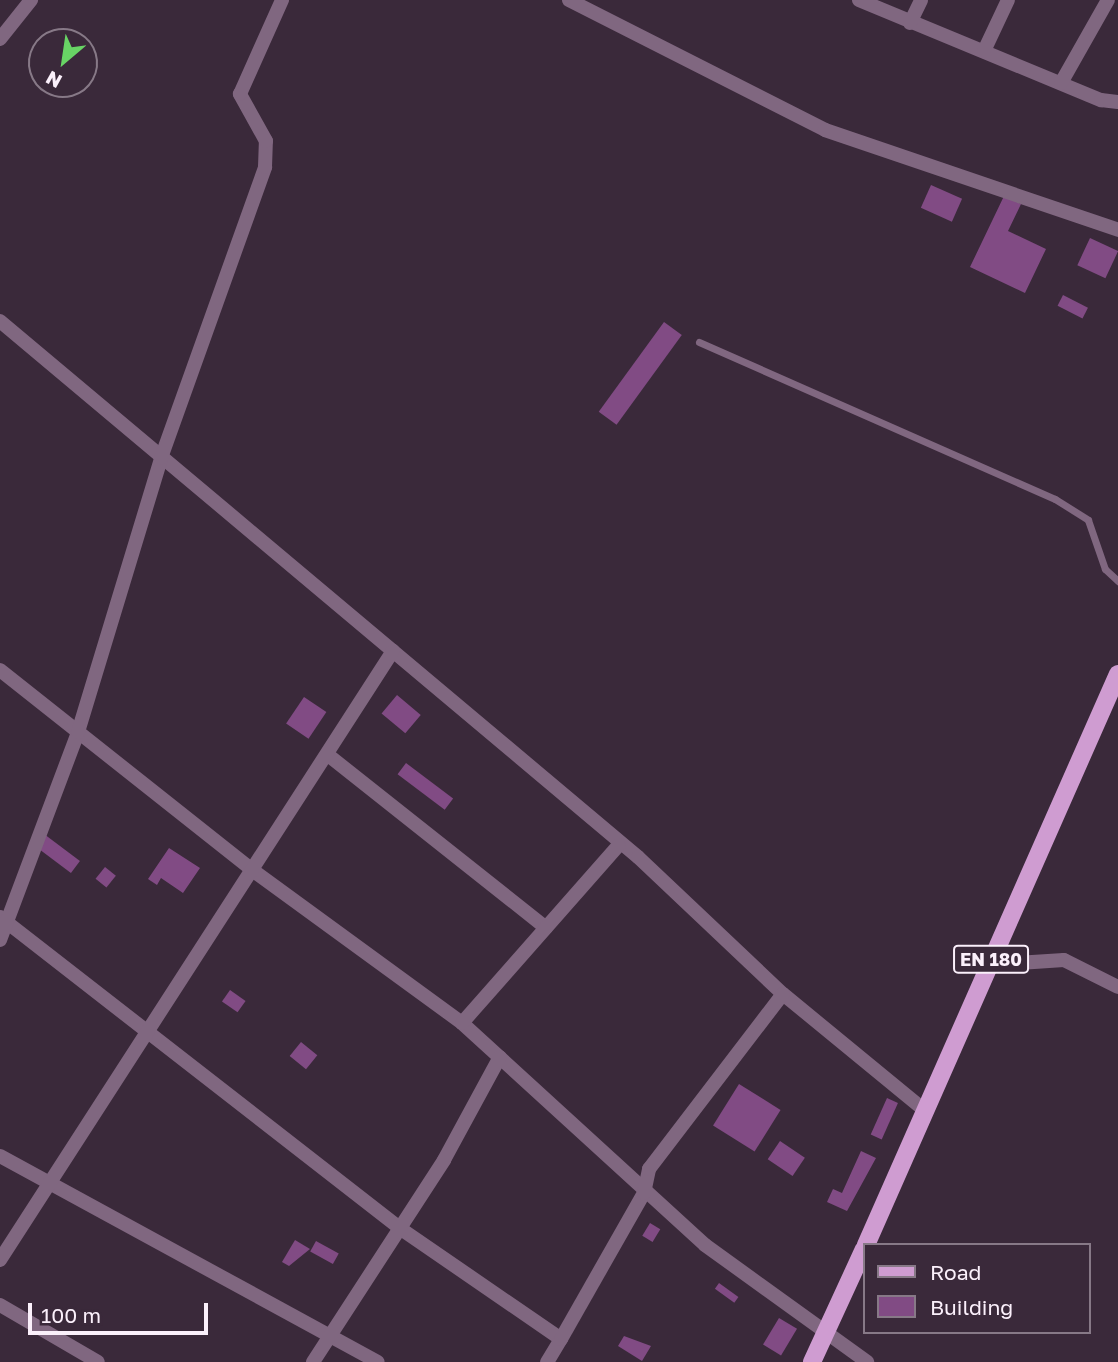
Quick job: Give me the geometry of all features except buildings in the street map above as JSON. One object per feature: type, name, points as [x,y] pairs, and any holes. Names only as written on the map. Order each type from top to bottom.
[{"type":"main road","name":"EN 180","points":[[867,1243],[923,1109],[1118,674]]},
{"type":"main road","name":"EN 180","points":[[812,1362],[862,1253]]},
{"type":"street","points":[[0,39],[31,0]]},
{"type":"street","points":[[0,940],[3,919],[78,732],[161,458],[265,167],[266,141],[240,94],[282,0]]},
{"type":"street","points":[[569,0],[825,130],[1118,230]]},
{"type":"street","points":[[859,0],[1061,83],[1118,102]]},
{"type":"street","points":[[910,23],[921,0]]},
{"type":"street","points":[[984,51],[1009,0]]},
{"type":"street","points":[[1061,83],[1108,0]]},
{"type":"street","points":[[0,322],[393,651],[619,845],[783,993],[923,1109]]},
{"type":"street","points":[[0,1260],[48,1182],[149,1037],[393,651]]},
{"type":"street","points":[[0,670],[255,872],[462,1023],[644,1193],[824,1335],[867,1362]]},
{"type":"street","points":[[328,755],[546,928]]},
{"type":"street","points":[[462,1023],[619,845]]},
{"type":"street","points":[[3,919],[149,1037],[401,1229],[561,1339]]},
{"type":"street","points":[[988,965],[1064,960],[1118,987]]},
{"type":"street","points":[[547,1362],[644,1193],[649,1169],[783,993]]},
{"type":"street","points":[[313,1362],[401,1229],[500,1057]]},
{"type":"street","points":[[0,1156],[378,1362]]},
{"type":"street","points":[[0,1305],[97,1362]]},
{"type":"lane","points":[[699,342],[1055,499],[1088,520],[1105,569],[1118,580]]}]
